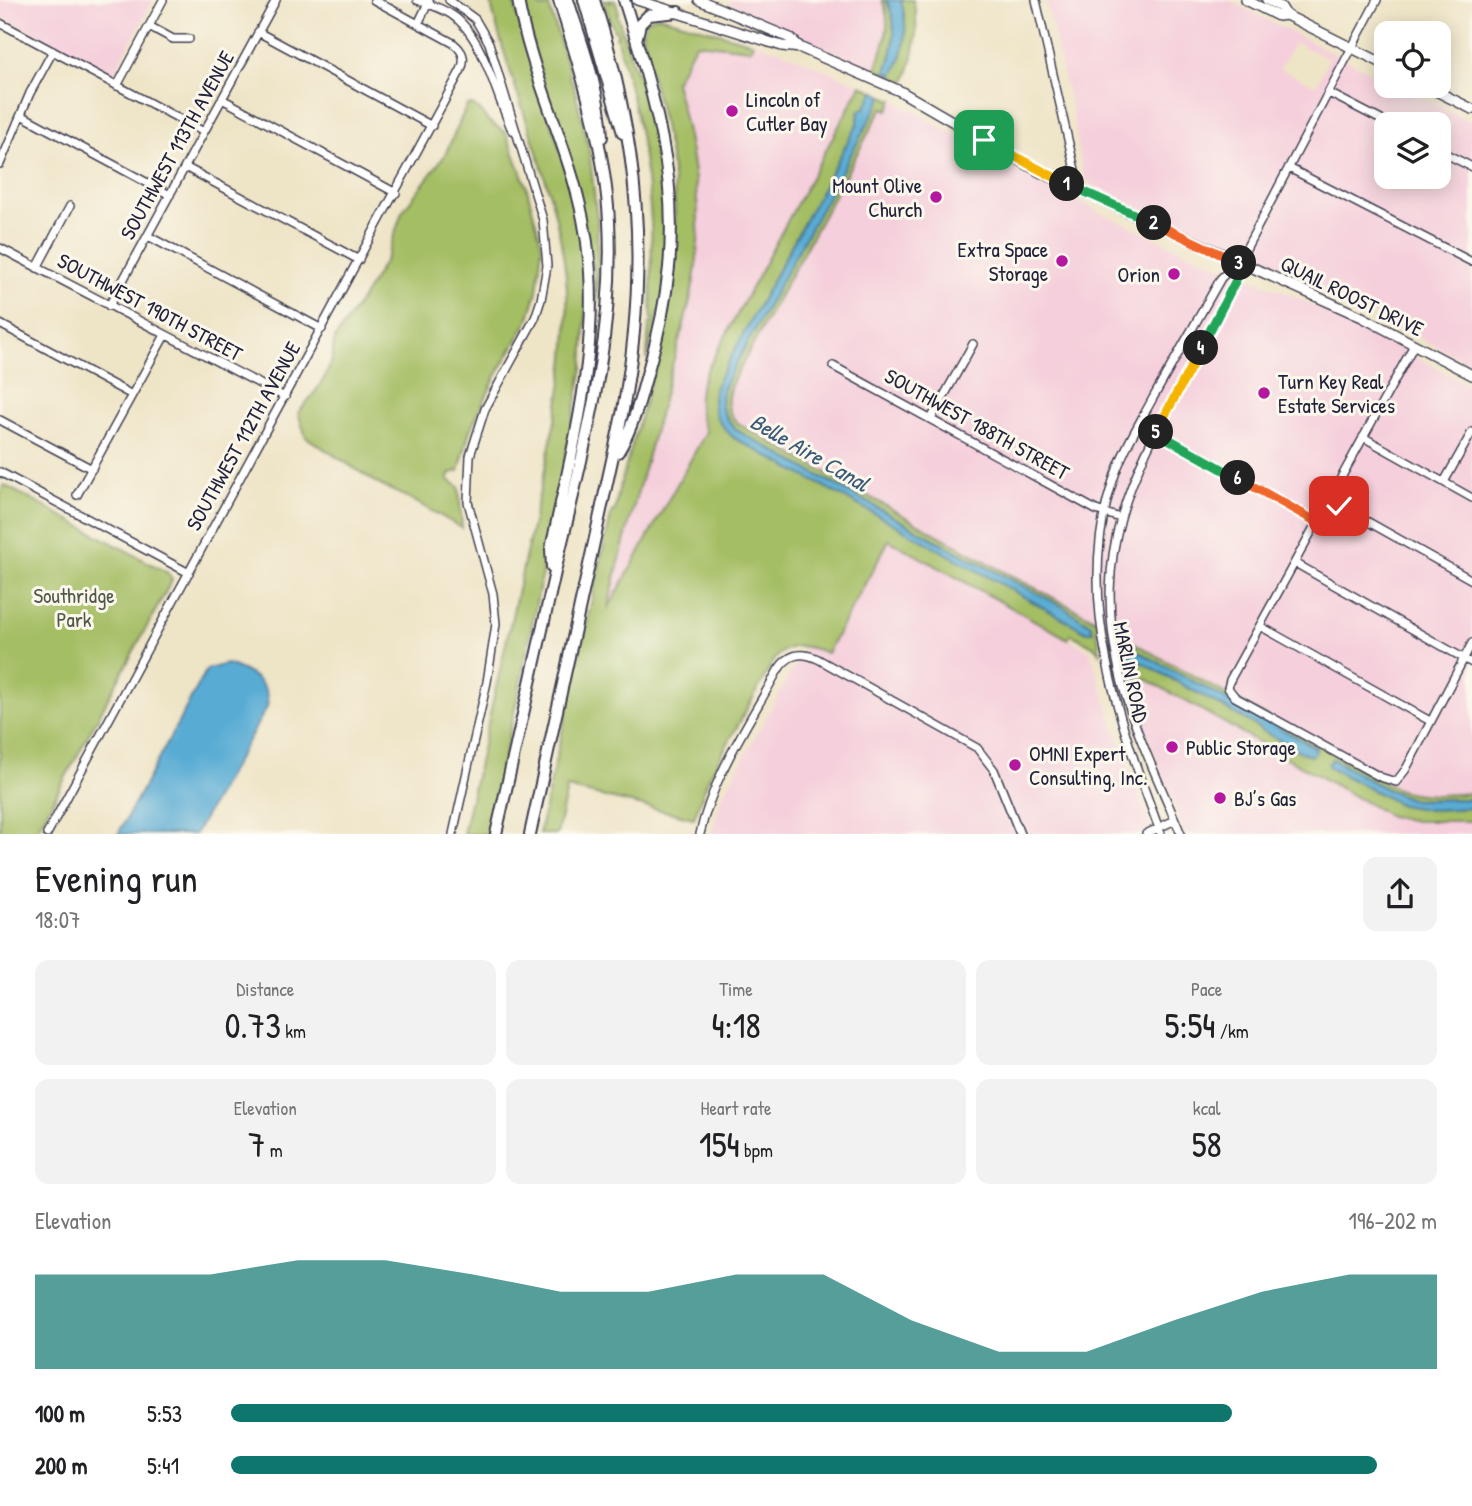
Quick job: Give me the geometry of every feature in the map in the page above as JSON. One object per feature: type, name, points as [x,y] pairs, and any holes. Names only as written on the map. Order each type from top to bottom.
[{"type":"highway","points":[[518,0],[528,43],[578,194],[592,279],[591,344],[551,549],[553,580]]},
{"type":"highway","points":[[559,0],[587,92],[604,172]]},
{"type":"highway","points":[[496,834],[594,403],[606,334],[610,264],[601,115],[568,0]]},
{"type":"highway","points":[[612,460],[628,435],[656,343],[672,255],[672,213],[666,154],[624,0]]},
{"type":"highway","points":[[530,834],[612,460],[629,375],[638,296],[639,227],[632,159],[620,91],[591,1]]},
{"type":"highway","points":[[637,40],[640,24],[649,15],[678,12]]},
{"type":"main road","name":"QUAIL ROOST DRIVE","points":[[637,0],[782,46],[801,48],[903,93],[1012,157],[1070,186],[1351,312],[1472,375]]},
{"type":"main road","name":"QUAIL ROOST DRIVE","points":[[699,0],[790,38],[801,48]]},
{"type":"main road","points":[[1246,0],[1278,16],[1286,15]]},
{"type":"main road","points":[[1267,0],[1281,7],[1286,15],[1374,59]]},
{"type":"main road","points":[[1450,98],[1472,109]]},
{"type":"street","points":[[117,86],[163,0]]},
{"type":"street","name":"SOUTHWEST 113TH AVENUE","points":[[109,306],[276,0]]},
{"type":"street","points":[[374,0],[418,24],[428,2]]},
{"type":"street","points":[[417,0],[428,2],[461,22],[480,48],[500,105],[518,142]]},
{"type":"street","points":[[449,0],[469,13],[483,29],[489,43],[543,220],[547,266],[535,318],[483,415],[470,456],[468,502],[493,594],[496,624],[487,682],[453,834]]},
{"type":"street","points":[[1036,0],[1075,170],[1070,186]]},
{"type":"street","points":[[1239,262],[1377,0]]},
{"type":"street","points":[[461,22],[469,13]]},
{"type":"street","points":[[0,23],[204,132]]},
{"type":"street","name":"SOUTHWEST 112TH AVENUE","points":[[47,834],[461,70],[463,53],[453,43],[418,24]]},
{"type":"street","points":[[149,26],[173,39],[189,39]]},
{"type":"street","points":[[258,32],[432,126]]},
{"type":"street","points":[[480,48],[489,43]]},
{"type":"street","points":[[0,164],[30,93],[53,51]]},
{"type":"street","points":[[1329,93],[1374,116]]},
{"type":"street","points":[[222,99],[396,192]]},
{"type":"street","points":[[21,115],[170,195]]},
{"type":"street","points":[[1451,156],[1472,167]]},
{"type":"street","points":[[185,167],[359,261]]},
{"type":"street","points":[[1289,168],[1472,262]]},
{"type":"street","points":[[37,268],[70,206]]},
{"type":"street","points":[[148,236],[322,329]]},
{"type":"street","name":"SOUTHWEST 190TH STREET","points":[[0,248],[285,397]]},
{"type":"street","name":"MARLIN ROAD","points":[[1160,831],[1134,760],[1106,655],[1098,572],[1104,512],[1116,472],[1140,422],[1221,278],[1239,262]]},
{"type":"street","name":"MARLIN ROAD","points":[[1181,834],[1125,695],[1115,650],[1111,574],[1120,519],[1134,476],[1237,278],[1239,262]]},
{"type":"street","points":[[0,324],[132,395]]},
{"type":"street","points":[[78,495],[165,335]]},
{"type":"street","points":[[931,419],[973,344]]},
{"type":"street","points":[[1183,345],[1198,353]]},
{"type":"street","points":[[1414,345],[1228,688],[1236,697],[1374,774],[1394,782],[1402,775],[1472,643]]},
{"type":"street","name":"SOUTHWEST 188TH STREET","points":[[833,366],[1120,519]]},
{"type":"street","points":[[0,420],[92,469]]},
{"type":"street","points":[[1140,422],[1317,522]]},
{"type":"street","points":[[1444,482],[1472,432]]},
{"type":"street","points":[[1363,437],[1472,498]]},
{"type":"street","points":[[0,472],[189,573]]},
{"type":"street","points":[[1329,500],[1472,580]]},
{"type":"street","points":[[1295,563],[1472,663]]},
{"type":"street","points":[[1260,626],[1430,721]]},
{"type":"street","points":[[700,834],[707,807],[722,772],[781,665],[795,655],[818,659],[977,748],[994,771],[1020,834]]},
{"type":"street","points":[[1146,834],[1160,831],[1175,820]]},
{"type":"shaded area","points":[[0,0],[153,0],[113,75],[0,16]]},
{"type":"shaded area","points":[[729,0],[882,0],[888,13],[889,27],[876,69],[734,9]]},
{"type":"shaded area","points":[[1046,0],[1228,0],[1374,74],[1374,98],[1422,98],[1450,112],[1374,112],[1374,189],[1451,189],[1451,112],[1472,123],[1472,365],[1286,268],[1226,245],[1091,185],[1082,171],[1072,111]],"holes":[[[1294,42],[1329,59],[1316,86],[1280,69]]]},
{"type":"shaded area","points":[[696,43],[749,49],[753,43],[780,51],[861,85],[702,380],[700,418],[706,432],[607,612],[626,531],[685,325],[693,285],[698,227],[686,128],[675,82]]},
{"type":"shaded area","points":[[893,100],[1048,188],[1192,255],[1296,297],[1472,387],[1472,793],[1440,796],[1399,790],[733,419],[728,409],[728,391],[882,107],[888,110]]},
{"type":"shaded area","points":[[889,539],[1090,651],[1119,743],[1154,834],[711,834],[722,797],[806,645],[827,652]]},
{"type":"shaded area","points":[[1141,678],[1416,821],[1472,821],[1472,834],[1185,834],[1129,687],[1130,680]]},
{"type":"green space","points":[[490,0],[513,0],[579,212],[588,278],[583,367],[519,690],[487,834],[463,834],[553,431],[567,338],[568,307],[561,241],[543,171],[509,69]]},
{"type":"green space","points":[[521,0],[531,0],[542,8],[549,6],[575,91],[589,149],[597,219],[596,309],[594,271]]},
{"type":"green space","points":[[603,0],[609,0],[611,4],[610,0],[615,0],[634,67],[647,89],[667,181],[664,293],[647,359],[649,324],[652,324],[652,234],[649,197],[643,151],[616,36],[618,35]]},
{"type":"green space","points":[[882,0],[886,0],[890,8],[894,26],[893,44],[886,71],[893,75],[902,57],[905,38],[901,0],[913,0],[915,42],[905,82],[876,69],[887,26]]},
{"type":"green space","points":[[659,16],[753,43],[750,49],[696,43],[675,82],[685,121],[695,183],[697,262],[686,315],[608,609],[706,432],[698,402],[706,372],[861,85],[874,91],[872,97],[859,111],[858,123],[715,386],[713,402],[716,415],[734,438],[1087,632],[1093,631],[1091,625],[1060,605],[961,554],[738,431],[723,412],[721,403],[724,385],[879,100],[883,96],[893,100],[888,110],[882,108],[733,381],[728,395],[730,413],[744,427],[1096,620],[1100,653],[1071,634],[1068,639],[889,540],[827,653],[798,646],[785,650],[774,660],[708,779],[694,818],[567,788],[557,834],[539,834],[612,511],[615,511],[652,373],[669,293],[675,211],[672,169],[642,33],[648,19]]},
{"type":"green space","points":[[467,105],[481,111],[487,120],[506,133],[526,185],[542,246],[537,291],[528,321],[496,376],[470,430],[459,471],[451,473],[448,479],[459,487],[462,528],[382,486],[306,437],[298,413],[326,374],[336,337],[387,257],[402,212],[445,155]]},
{"type":"green space","name":"Southridge Park","points":[[4,485],[168,573],[172,580],[35,834],[0,834],[0,493]]},
{"type":"green space","points":[[1116,633],[1399,790],[1426,795],[1472,793],[1472,799],[1413,800],[1386,789],[1333,759],[1332,769],[1401,805],[1430,810],[1472,808],[1472,821],[1416,821],[1390,816],[1146,679],[1125,681]],"holes":[[[1128,646],[1316,748],[1311,756],[1284,743],[1122,651]]]},
{"type":"water","points":[[886,0],[901,0],[905,20],[904,47],[893,75],[886,71],[894,26]]},
{"type":"water","points":[[874,91],[883,96],[725,384],[721,398],[722,410],[738,431],[961,554],[1060,605],[1091,625],[1092,632],[1087,632],[734,438],[714,412],[713,397],[719,379],[858,123],[859,111],[865,108]]},
{"type":"water","points":[[1128,646],[1315,747],[1316,751],[1311,756],[1305,754],[1124,654],[1123,647]]},
{"type":"water","points":[[227,664],[250,674],[262,684],[267,707],[195,834],[118,834],[207,669]]},
{"type":"water","points":[[1332,759],[1386,789],[1413,800],[1472,799],[1472,808],[1430,810],[1401,805],[1330,768],[1328,765]]},
{"type":"place","name":"Lincoln of Cutler Bay","points":[[732,111]]},
{"type":"place","name":"Mount Olive Church","points":[[936,197]]},
{"type":"place","name":"Extra Space Storage","points":[[1062,261]]},
{"type":"place","name":"Orion","points":[[1174,274]]},
{"type":"place","name":"Turn Key Real Estate Services","points":[[1264,393]]},
{"type":"place","name":"Public Storage","points":[[1172,747]]},
{"type":"place","name":"OMNI Expert Consulting, Inc.","points":[[1015,765]]},
{"type":"place","name":"BJ’s Gas","points":[[1220,798]]},
{"type":"route","points":[[984,140],[1040,172],[1239,262],[1237,278],[1156,432],[1317,522],[1329,500],[1339,506]]},
{"type":"water label","name":"Belle Aire Canal","points":[[810,452]]}]
